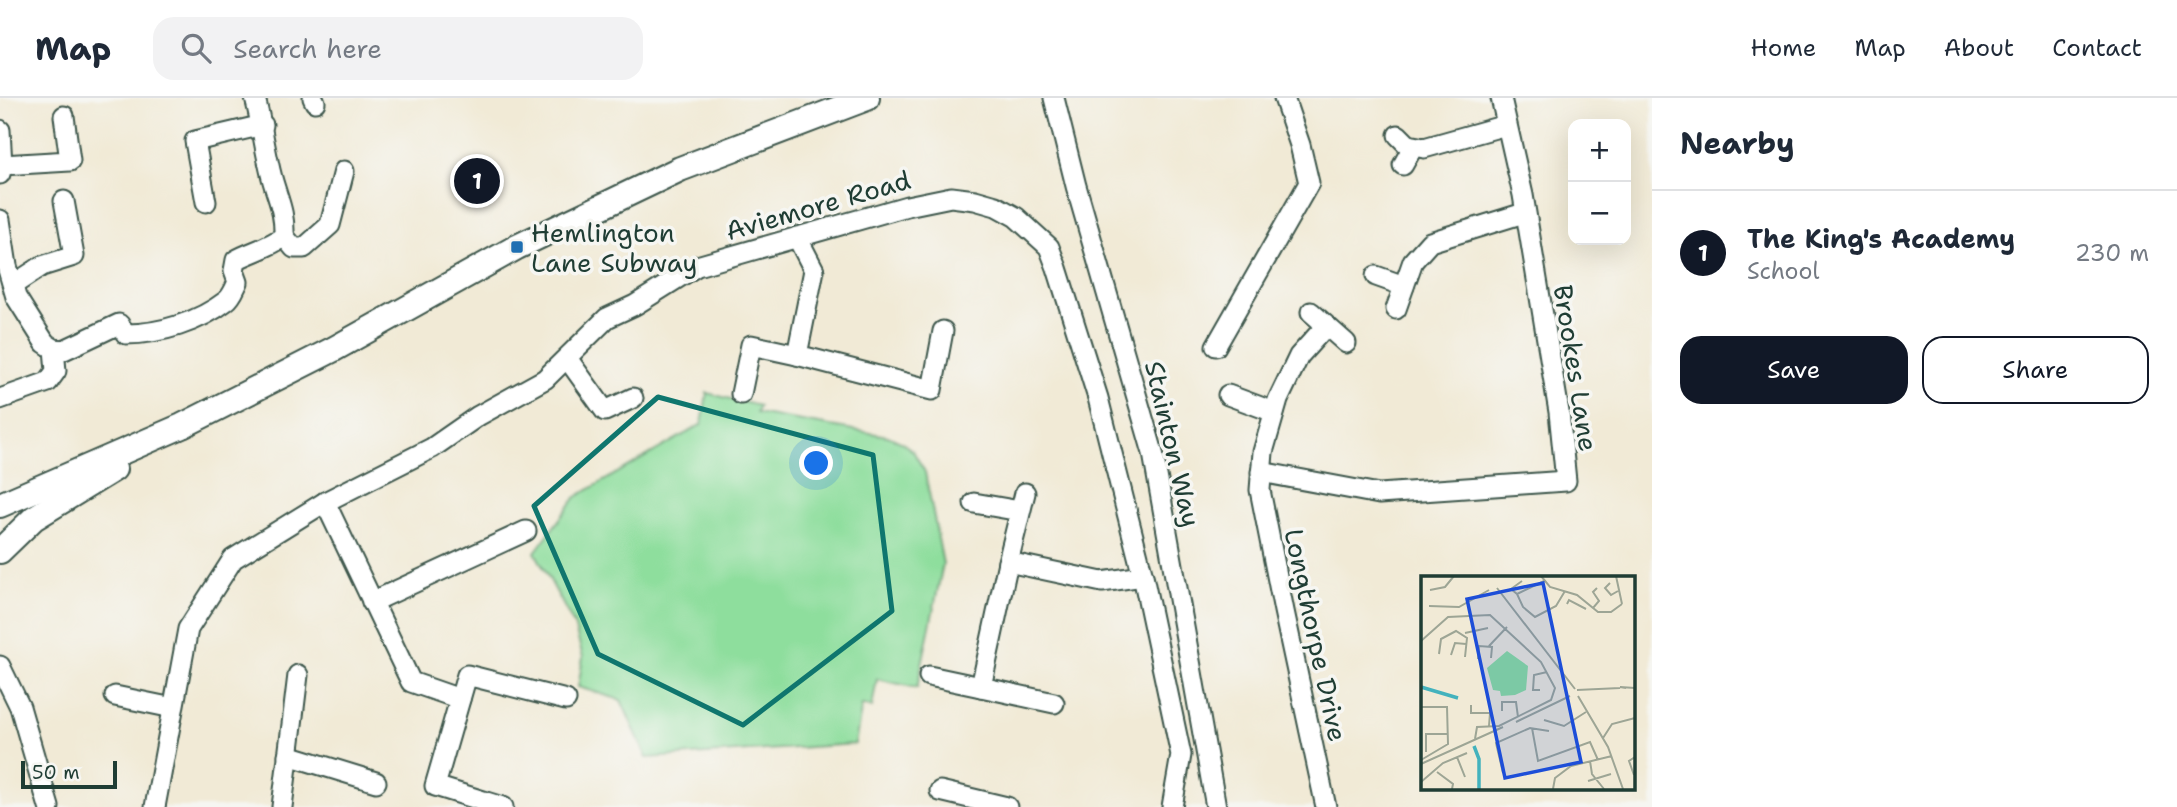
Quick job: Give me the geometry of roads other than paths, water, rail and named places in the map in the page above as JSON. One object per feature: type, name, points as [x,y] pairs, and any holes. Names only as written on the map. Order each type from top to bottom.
[{"type":"main road","points":[[0,505],[182,426],[334,349],[517,247],[680,169],[867,98]]},
{"type":"main road","points":[[0,551],[34,518],[182,426]]},
{"type":"street","points":[[255,98],[263,125],[272,177],[285,218],[284,236],[294,248],[304,248],[330,225],[344,171]]},
{"type":"street","name":"Stainton Way","points":[[1054,98],[1076,186],[1153,453],[1216,807]]},
{"type":"street","points":[[1216,346],[1309,183],[1284,98]]},
{"type":"street","name":"Brookes Lane","points":[[1261,472],[1379,494],[1566,481],[1559,412],[1523,195],[1501,98]]},
{"type":"street","points":[[0,130],[1,170],[70,162],[64,116]]},
{"type":"street","points":[[206,202],[195,141],[263,125]]},
{"type":"street","points":[[1403,165],[1405,141],[1424,148],[1506,125]]},
{"type":"street","name":"Aviemore Road","points":[[155,807],[188,629],[233,559],[325,502],[432,448],[478,416],[545,379],[607,318],[635,305],[697,266],[907,206],[951,197],[996,206],[1016,216],[1049,247],[1057,268],[1098,398],[1143,576],[1181,755],[1172,807]]},
{"type":"street","points":[[13,285],[42,266],[74,256],[65,201]]},
{"type":"street","points":[[1396,309],[1413,261],[1430,242],[1524,213]]},
{"type":"street","points":[[0,220],[7,266],[16,298],[45,343],[54,349],[64,350],[119,324],[126,334],[179,327],[229,300],[238,282],[234,271],[236,260],[249,252],[272,245],[284,236]]},
{"type":"street","points":[[797,237],[814,270],[797,355]]},
{"type":"street","points":[[1376,276],[1404,286]]},
{"type":"street","points":[[1311,312],[1346,343]]},
{"type":"street","name":"Longthorpe Drive","points":[[1326,326],[1299,356],[1290,372],[1274,412],[1263,452],[1261,472],[1262,505],[1326,807]]},
{"type":"street","points":[[741,394],[751,345],[932,390],[943,331]]},
{"type":"street","points":[[0,399],[48,382],[56,371],[54,349]]},
{"type":"street","points":[[567,358],[605,411],[633,398]]},
{"type":"street","points":[[1228,395],[1274,412]]},
{"type":"street","points":[[325,502],[411,682],[460,699]]},
{"type":"street","points":[[974,503],[1023,502],[981,688]]},
{"type":"street","points":[[372,602],[526,531]]},
{"type":"street","points":[[1008,562],[1102,582],[1143,576]]},
{"type":"street","points":[[0,666],[20,707],[49,807]]},
{"type":"street","points":[[282,807],[298,675]]},
{"type":"street","points":[[503,807],[435,786],[467,675],[566,700]]},
{"type":"street","points":[[929,676],[1054,703]]},
{"type":"street","points":[[115,696],[173,708]]},
{"type":"street","points":[[288,755],[376,782]]},
{"type":"street","points":[[940,791],[1007,807]]},
{"type":"place","name":"The King's Academy","points":[[477,181]]},
{"type":"place","name":"Hemlington Lane Subway","points":[[517,247]]}]
